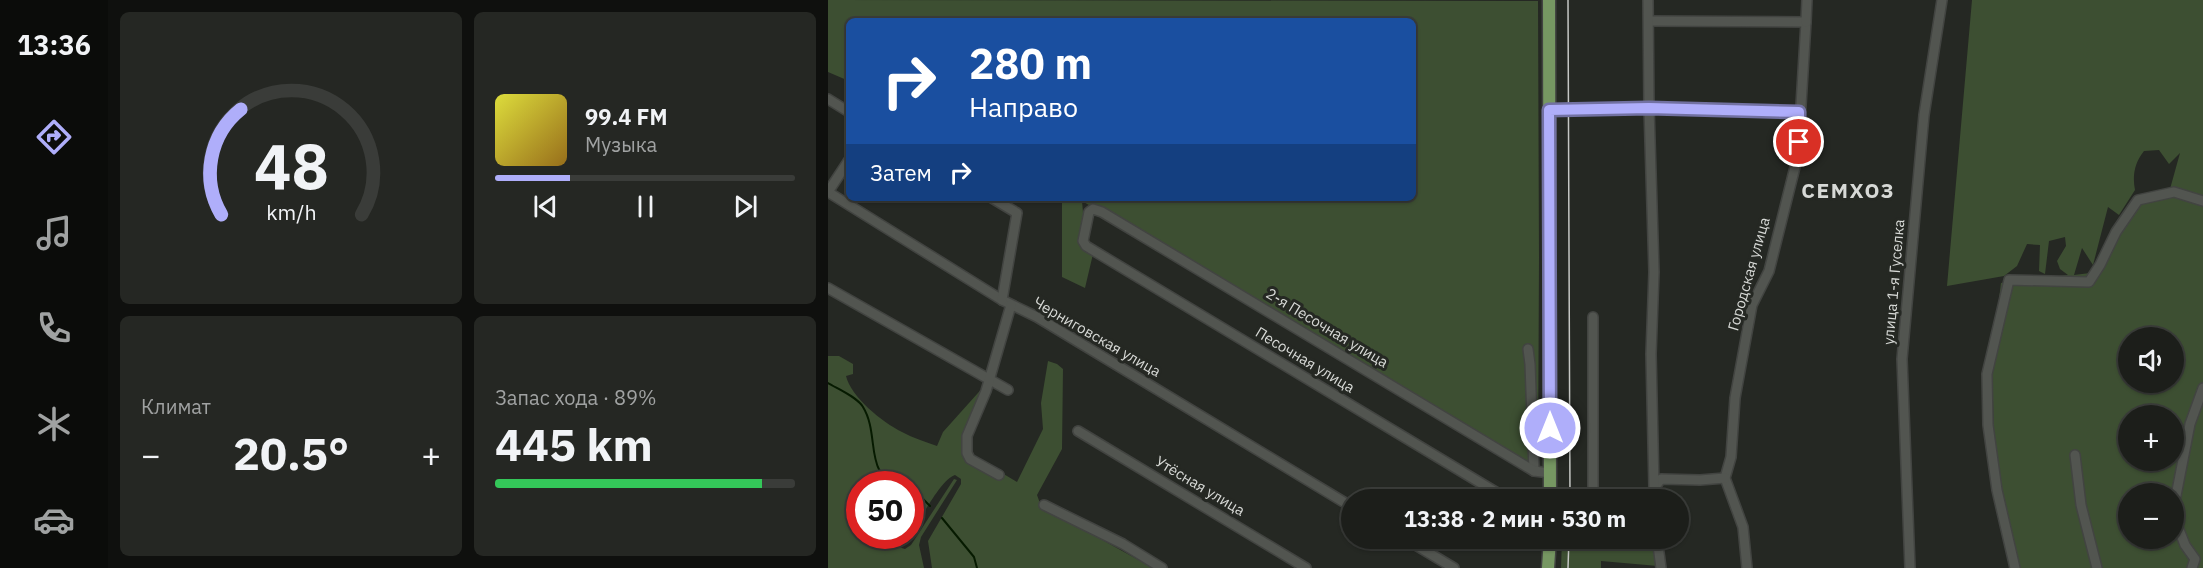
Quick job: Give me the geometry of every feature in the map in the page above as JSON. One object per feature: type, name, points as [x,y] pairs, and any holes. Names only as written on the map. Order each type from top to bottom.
[{"type":"main road","points":[[1549,0],[1550,489]]},
{"type":"main road","points":[[1548,568],[1549,549]]},
{"type":"street","points":[[1648,0],[1653,216],[1651,354],[1654,488]]},
{"type":"street","name":"Городская улица","points":[[1725,478],[1731,457],[1735,398],[1752,305],[1769,271],[1798,155],[1807,0]]},
{"type":"street","name":"улица 1-я Гуселка","points":[[1910,568],[1902,359],[1924,115],[1941,0]]},
{"type":"street","points":[[1649,21],[1806,22]]},
{"type":"street","points":[[828,99],[846,110]]},
{"type":"street","points":[[1549,110],[1649,108],[1799,112]]},
{"type":"street","points":[[829,195],[846,165]]},
{"type":"street","points":[[2015,568],[1997,490],[1988,425],[1987,374],[2009,280],[2089,282],[2116,232],[2138,200],[2174,192],[2203,201]]},
{"type":"street","name":"Черниговская улица","points":[[829,195],[1341,500]]},
{"type":"street","points":[[997,201],[1017,213],[1007,302],[989,380],[967,436],[966,453],[970,459],[999,475]]},
{"type":"street","name":"2-я Песочная улица","points":[[1089,212],[1093,209],[1102,212],[1534,471],[1550,473]]},
{"type":"street","name":"Песочная улица","points":[[1089,212],[1083,241],[1086,246],[1491,489]]},
{"type":"street","points":[[828,288],[1008,390]]},
{"type":"street","points":[[1593,317],[1593,489]]},
{"type":"street","points":[[1528,349],[1534,471]]},
{"type":"street","points":[[2192,568],[2195,559],[2185,545],[2176,522],[2174,506],[2190,424],[2203,388]]},
{"type":"street","name":"Утёсная улица","points":[[1078,430],[1306,568]]},
{"type":"street","points":[[2075,455],[2081,505],[2097,568]]},
{"type":"street","points":[[1654,488],[1661,479],[1725,478],[1743,526],[1747,568]]},
{"type":"street","points":[[1044,504],[1123,544],[1162,568]]},
{"type":"street","points":[[1422,549],[1454,568]]},
{"type":"street","points":[[1658,549],[1661,568]]},
{"type":"green space","points":[[828,0],[1538,1],[1538,469],[1082,201],[1416,201],[1416,18],[846,18],[846,80],[828,72]]},
{"type":"green space","points":[[1972,0],[2203,0],[2203,568],[2012,568],[1995,492],[1992,354],[2001,283],[2068,275],[2060,269],[2057,261],[2066,246],[2065,237],[2049,241],[2045,274],[2039,271],[2040,245],[2027,244],[2017,266],[2004,276],[1947,286]],"holes":[[[2159,150],[2169,164],[2180,153],[2170,189],[2146,193],[2098,272],[2074,275],[2082,248],[2093,265],[2108,207],[2119,215],[2135,190],[2135,169],[2144,151]]]},
{"type":"green space","points":[[1062,201],[1082,201],[1084,224],[1080,245],[1093,254],[1085,288],[1062,277]]},
{"type":"green space","points":[[828,356],[839,356],[853,364],[853,374],[846,376],[849,384],[861,400],[877,415],[894,428],[937,446],[943,432],[986,384],[965,437],[972,455],[1017,482],[1043,429],[1041,403],[1048,361],[1057,364],[1063,369],[1062,449],[1037,495],[1041,506],[1153,568],[932,568],[928,541],[961,484],[961,479],[955,475],[949,478],[924,513],[924,471],[846,471],[846,549],[920,549],[924,568],[828,568]]},
{"type":"green space","points":[[954,479],[957,480],[924,532],[924,525]]},
{"type":"green space","points":[[1562,549],[1656,549],[1658,566],[1601,561],[1601,568],[1561,568]]},
{"type":"waterway","points":[[828,383],[852,397],[863,407],[868,418],[874,454],[880,471]]},
{"type":"waterway","points":[[924,500],[930,506]]},
{"type":"waterway","points":[[942,518],[974,557],[977,568]]},
{"type":"tram line","points":[[1568,0],[1570,489]]},
{"type":"tram line","points":[[1568,568],[1569,549]]},
{"type":"district","name":"СЕМХОЗ","points":[[1848,191]]},
{"type":"route","points":[[1550,428],[1549,110],[1649,108],[1799,112],[1799,142]]}]
